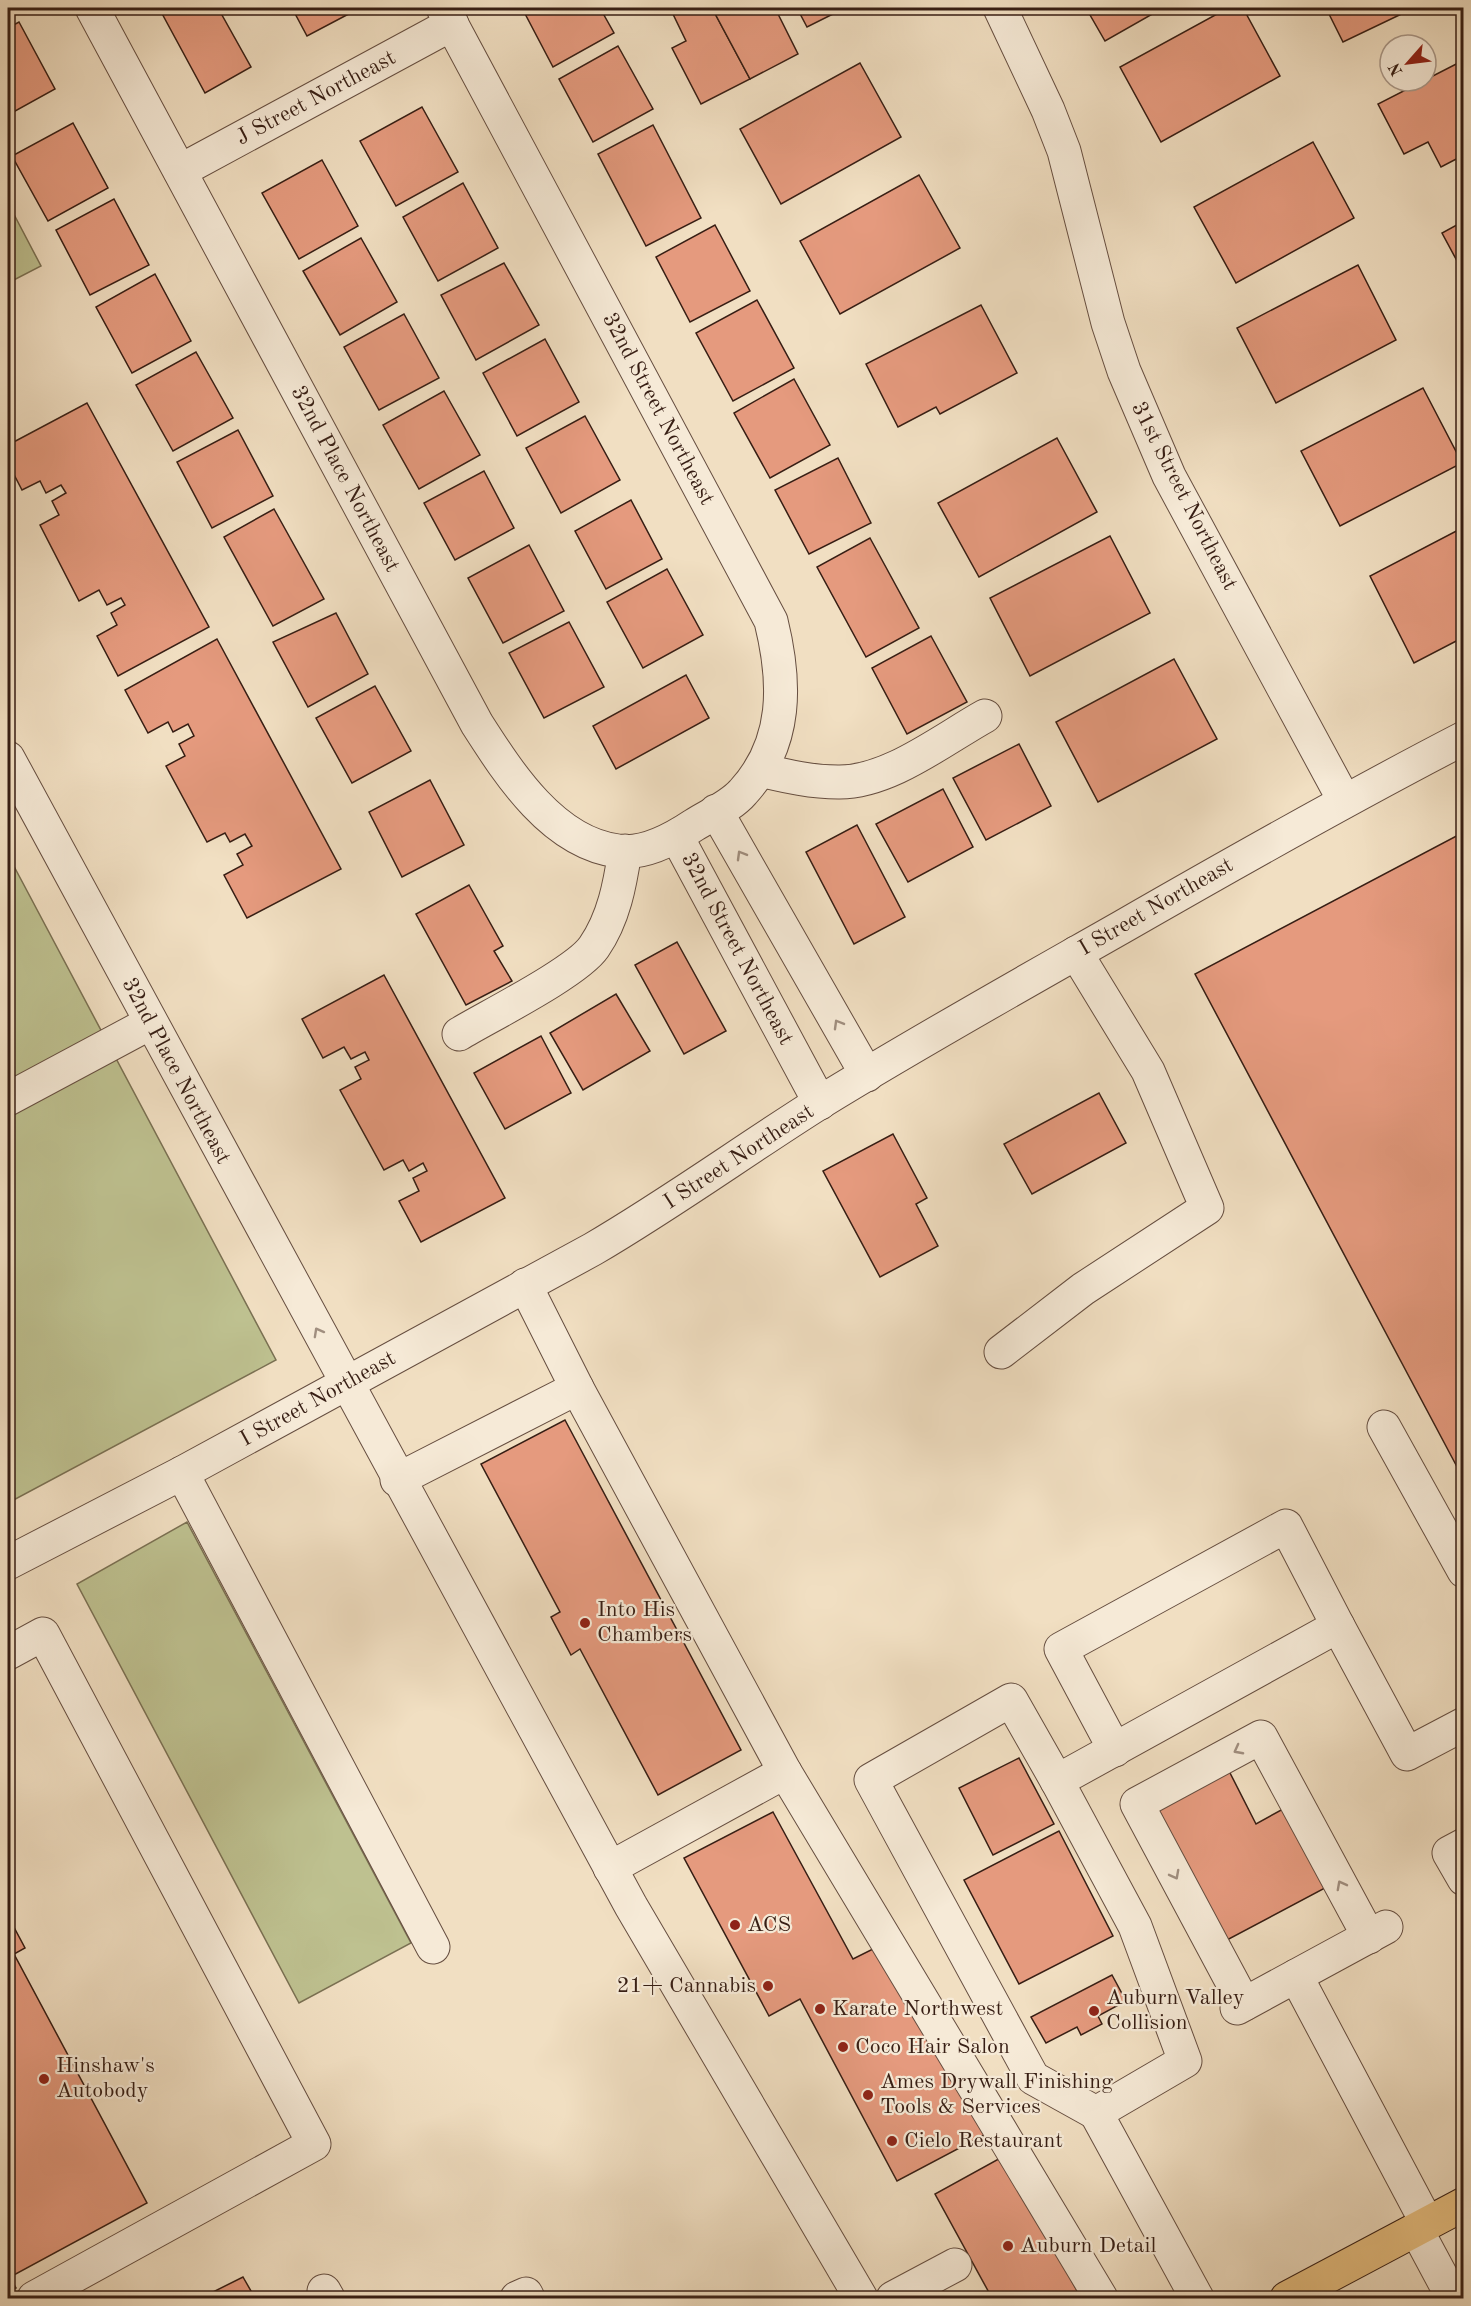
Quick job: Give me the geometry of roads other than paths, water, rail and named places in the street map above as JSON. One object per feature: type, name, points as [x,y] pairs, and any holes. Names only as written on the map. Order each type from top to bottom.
[{"type":"main road","points":[[1287,2298],[1464,2204]]},
{"type":"street","name":"32nd Place Northeast","points":[[92,8],[477,724],[507,772],[530,800],[566,829],[594,844],[625,851],[645,849],[677,837]]},
{"type":"street","name":"31st Street Northeast","points":[[1000,8],[1048,110],[1064,151],[1108,323],[1146,424],[1169,476],[1344,800]]},
{"type":"street","name":"J Street Northeast","points":[[180,171],[448,16]]},
{"type":"street","name":"32nd Street Northeast","points":[[448,16],[771,621],[778,648],[780,725],[767,761],[742,794],[677,837],[820,1103]]},
{"type":"street","points":[[760,770],[808,781],[840,782],[868,779],[891,770],[985,716]]},
{"type":"street","name":"I Street Northeast","points":[[8,1563],[182,1473],[525,1286],[650,1215],[725,1163],[820,1103],[1076,953],[1344,800],[1464,738]]},
{"type":"street","name":"32nd Place Northeast","points":[[8,758],[397,1480],[610,1868],[682,1997],[861,2298]]},
{"type":"street","name":"32nd Street Northeast","points":[[716,811],[867,1075]]},
{"type":"street","points":[[459,1034],[574,965],[594,948],[618,897],[625,851]]},
{"type":"street","points":[[1001,1352],[1083,1289],[1207,1208],[1148,1071],[1076,953]]},
{"type":"street","points":[[8,1100],[150,1023]]},
{"type":"street","points":[[525,1286],[577,1388],[785,1772],[1101,2298]]},
{"type":"street","points":[[397,1480],[577,1388]]},
{"type":"street","points":[[1384,1427],[1464,1571]]},
{"type":"street","points":[[182,1473],[433,1947]]},
{"type":"street","points":[[1115,1750],[1061,1649],[1286,1526],[1407,1754],[1464,1724]]},
{"type":"street","points":[[1057,1781],[1338,1626]]},
{"type":"street","points":[[8,1653],[43,1634],[314,2144],[34,2298]]},
{"type":"street","points":[[1096,2113],[1185,2061],[1134,1926],[1011,1700],[871,1780],[1033,2078],[1096,2113],[1197,2298]]},
{"type":"street","points":[[1261,1737],[1377,1932],[1296,1976],[1241,2006],[1137,1804],[1261,1737]]},
{"type":"street","points":[[610,1868],[785,1772]]},
{"type":"street","points":[[1464,1845],[1449,1853],[1464,1879]]},
{"type":"street","points":[[1296,1976],[1422,2226],[1453,2298]]},
{"type":"street","points":[[892,2298],[955,2265]]},
{"type":"street","points":[[517,2298],[526,2294],[528,2298]]},
{"type":"place","name":"Into His Chambers","points":[[585,1623]]},
{"type":"place","name":"ACS","points":[[735,1925]]},
{"type":"place","name":"21+ Cannabis","points":[[768,1986]]},
{"type":"place","name":"Karate Northwest","points":[[820,2009]]},
{"type":"place","name":"Auburn Valley Collision","points":[[1094,2011]]},
{"type":"place","name":"Coco Hair Salon","points":[[843,2047]]},
{"type":"place","name":"Hinshaw's Autobody","points":[[44,2079]]},
{"type":"place","name":"Ames Drywall Finishing Tools & Services","points":[[868,2095]]},
{"type":"place","name":"Cielo Restaurant","points":[[892,2141]]},
{"type":"place","name":"Auburn Detail","points":[[1008,2246]]}]
